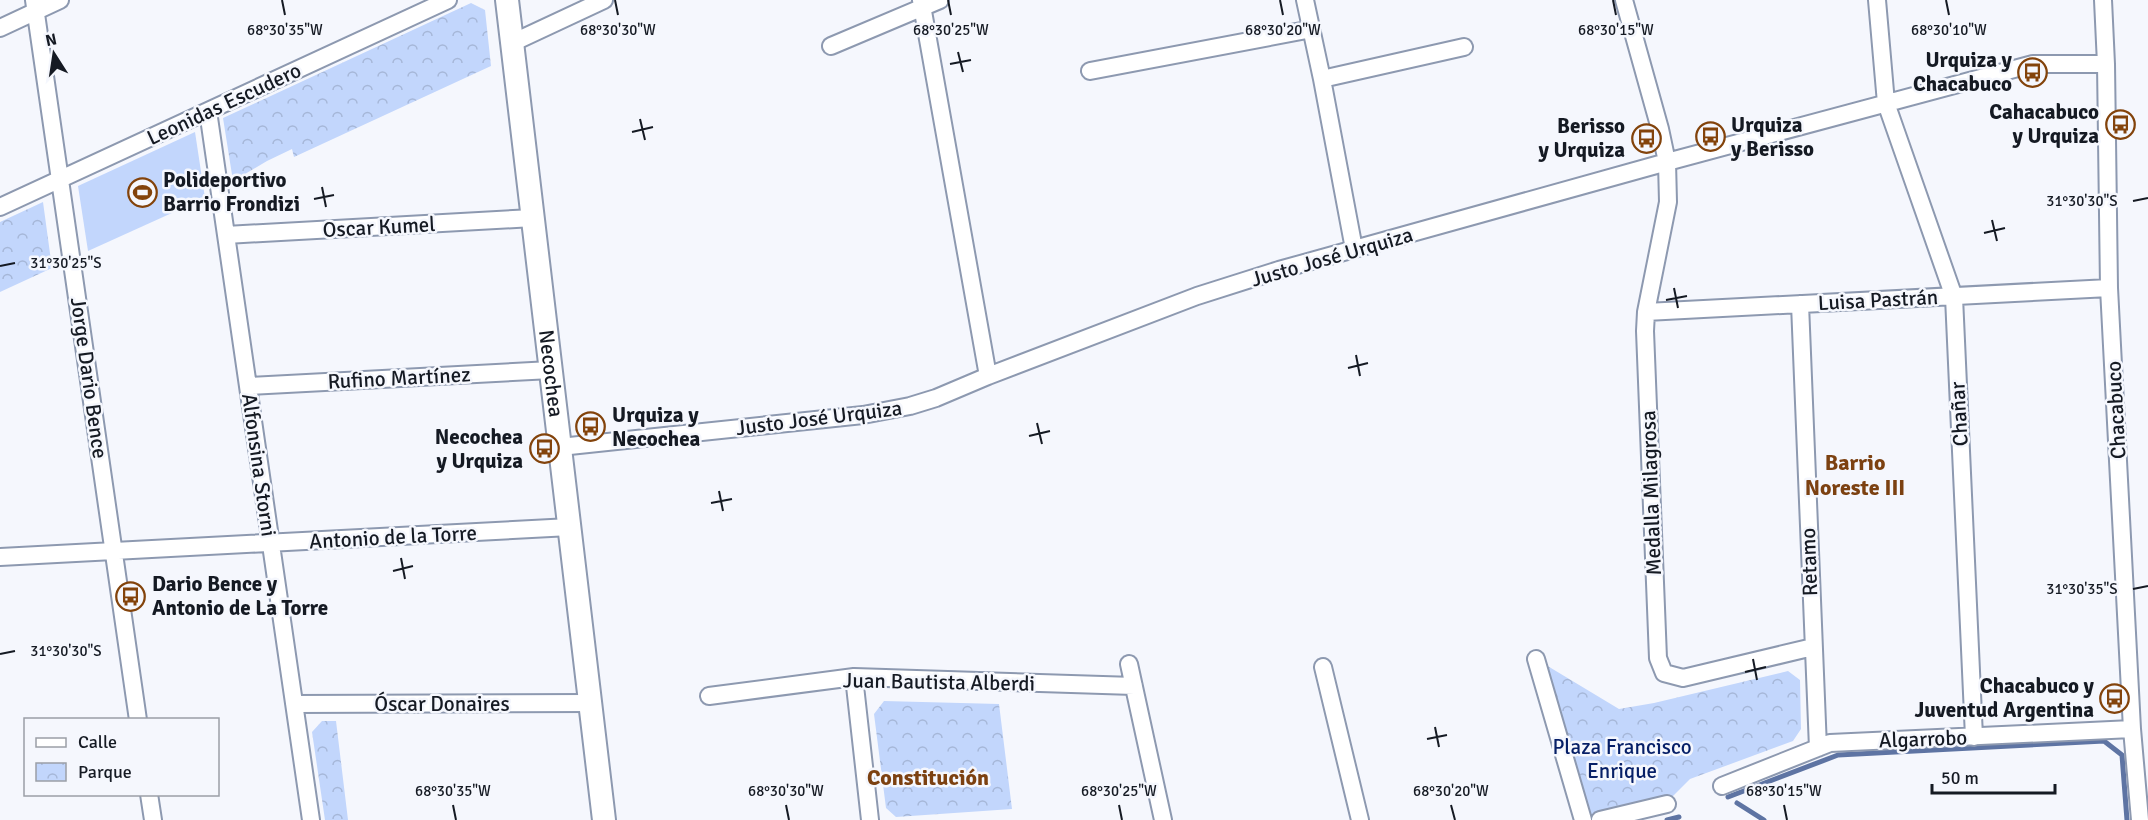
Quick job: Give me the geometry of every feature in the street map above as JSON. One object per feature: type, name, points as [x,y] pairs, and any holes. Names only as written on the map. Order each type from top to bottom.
[{"type":"main road","name":"Necochea","points":[[507,0],[604,820]]},
{"type":"street","points":[[0,28],[35,6],[60,0]]},
{"type":"street","name":"Leonidas Escudero","points":[[0,207],[448,0]]},
{"type":"street","points":[[512,43],[604,0]]},
{"type":"street","points":[[831,46],[921,4],[940,0]]},
{"type":"street","points":[[1305,0],[1354,249]]},
{"type":"street","name":"Medalla Milagrosa","points":[[1624,0],[1660,129],[1666,162],[1668,202],[1646,312],[1645,331],[1658,658],[1664,673],[1683,678],[1812,647]]},
{"type":"street","name":"Chañar","points":[[1877,0],[1886,103],[1954,297],[1974,737]]},
{"type":"street","name":"Chacabuco","points":[[2103,0],[2109,288],[2132,729],[2140,820]]},
{"type":"street","points":[[921,4],[988,376]]},
{"type":"street","name":"Jorge Dario Bence","points":[[35,6],[138,718]]},
{"type":"street","points":[[1090,71],[1312,29]]},
{"type":"street","points":[[1322,79],[1464,47]]},
{"type":"street","name":"Justo José Urquiza","points":[[560,447],[863,415],[910,406],[936,398],[1197,296],[1279,270],[1666,162],[2033,64],[2106,64]]},
{"type":"street","name":"Alfonsina Storni","points":[[208,111],[311,820]]},
{"type":"street","name":"Oscar Kumel","points":[[226,235],[533,218]]},
{"type":"street","name":"Luisa Pastrán","points":[[1646,312],[2109,288]]},
{"type":"street","name":"Retamo","points":[[1800,304],[1812,647],[1818,748]]},
{"type":"street","name":"Rufino Martínez","points":[[248,386],[551,370]]},
{"type":"street","name":"Antonio de la Torre","points":[[0,557],[570,527]]},
{"type":"street","points":[[1536,659],[1583,820]]},
{"type":"street","points":[[1129,664],[1158,820]]},
{"type":"street","points":[[1323,666],[1360,820]]},
{"type":"street","points":[[854,677],[870,820]]},
{"type":"street","name":"Juan Bautista Alberdi","points":[[709,696],[854,677],[1134,686]]},
{"type":"street","name":"Óscar Donaires","points":[[294,704],[591,704]]},
{"type":"street","name":"Algarrobo","points":[[1722,786],[1830,743],[2132,729]]},
{"type":"street","points":[[149,796],[153,820]]},
{"type":"street","points":[[1600,820],[1667,804]]},
{"type":"green space","points":[[471,3],[485,10],[491,66],[294,157],[292,149],[233,181],[223,118]]},
{"type":"green space","name":"Polideportivo Barrio Frondizi","points":[[195,132],[205,198],[88,251],[78,186]]},
{"type":"green space","points":[[43,202],[52,268],[0,292],[0,222]]},
{"type":"green space","name":"Plaza Francisco Enrique","points":[[1536,659],[1619,709],[1654,703],[1788,671],[1800,680],[1801,729],[1793,741],[1690,779],[1673,796],[1596,820],[1583,820]]},
{"type":"green space","points":[[884,701],[999,704],[1012,809],[896,817],[886,808],[874,714]]},
{"type":"green space","points":[[322,721],[336,721],[348,820],[325,820],[312,732]]},
{"type":"waterway","points":[[1728,797],[1838,755],[2104,741],[2122,755],[2127,820]]},
{"type":"waterway","points":[[1737,803],[1764,820]]},
{"type":"waterway","points":[[1667,820],[1679,817]]},
{"type":"place","name":"Urquiza y Chacabuco","points":[[2033,72]]},
{"type":"place","name":"Cahacabuco y Urquiza","points":[[2120,124]]},
{"type":"place","name":"Urquiza y Berisso","points":[[1710,137]]},
{"type":"place","name":"Berisso y Urquiza","points":[[1646,138]]},
{"type":"place","name":"Polideportivo Barrio Frondizi","points":[[142,192]]},
{"type":"place","name":"Urquiza y Necochea","points":[[591,427]]},
{"type":"place","name":"Necochea y Urquiza","points":[[544,449]]},
{"type":"place","name":"Dario Bence y Antonio de La Torre","points":[[131,596]]},
{"type":"place","name":"Chacabuco y Juventud Argentina","points":[[2115,698]]},
{"type":"district","name":"Barrio Noreste III","points":[[1855,474]]},
{"type":"district","name":"Constitución","points":[[928,777]]}]
